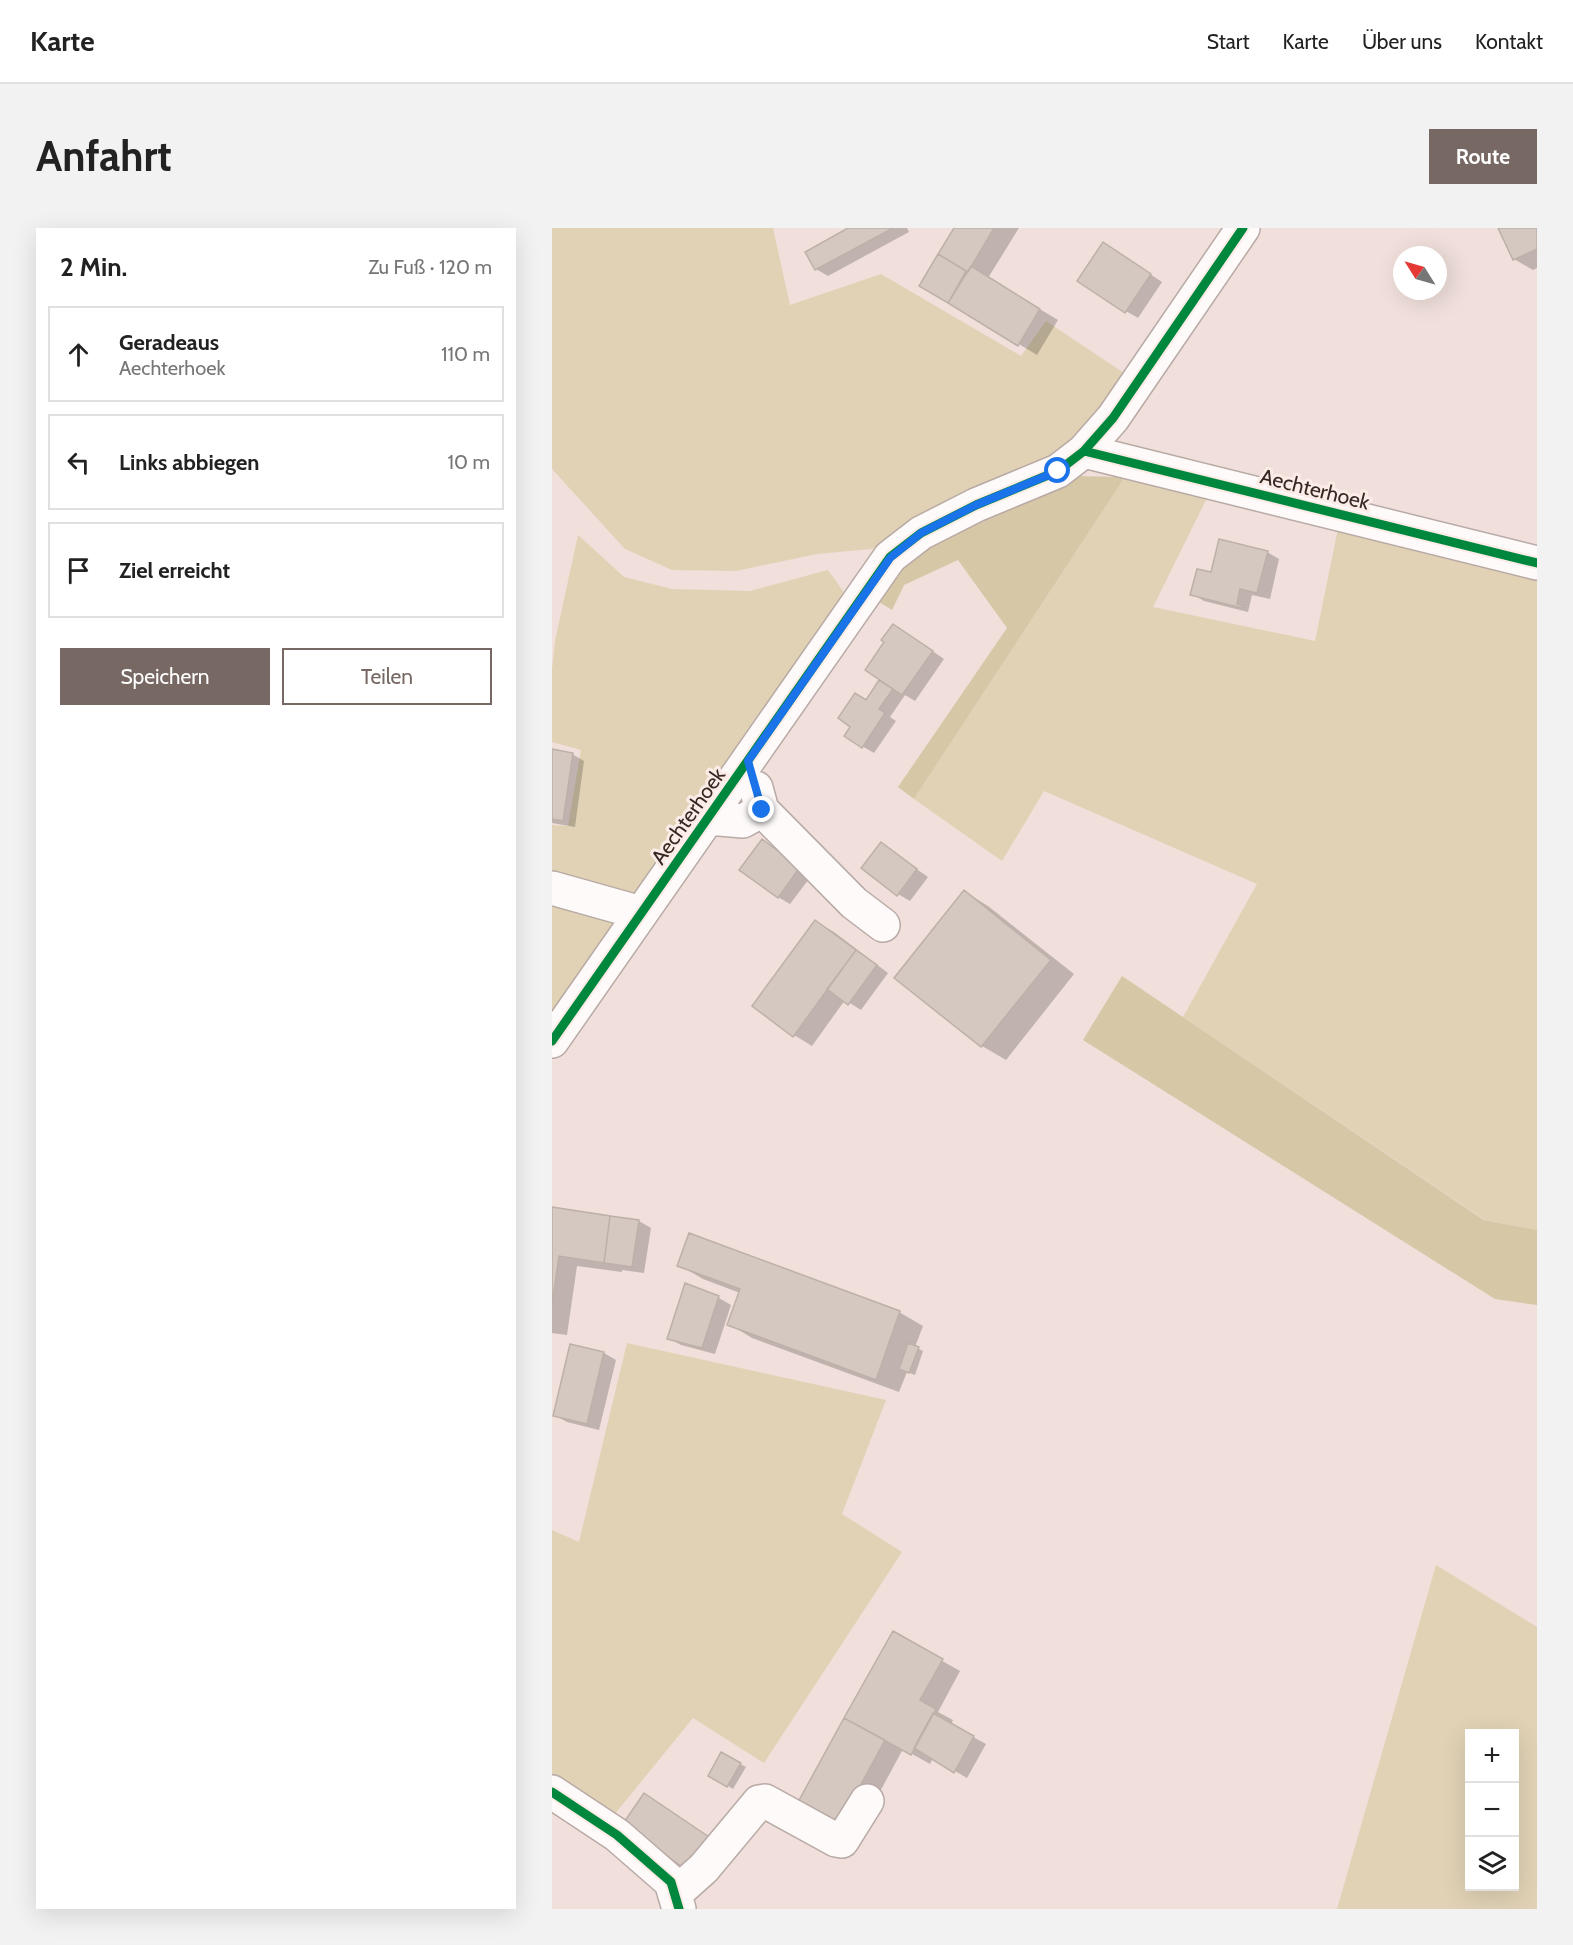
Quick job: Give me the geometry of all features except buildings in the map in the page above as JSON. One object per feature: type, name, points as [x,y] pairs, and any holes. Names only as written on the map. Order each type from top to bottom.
[{"type":"street","name":"Aechterhoek","points":[[552,1041],[890,558],[921,533],[976,505],[1058,471],[1084,450],[1113,418],[1244,228]]},
{"type":"street","name":"Aechterhoek","points":[[1084,450],[1537,563]]},
{"type":"street","points":[[748,761],[762,810],[854,903],[883,925]]},
{"type":"street","points":[[708,818],[743,821],[762,810]]},
{"type":"street","points":[[552,888],[641,914]]},
{"type":"street","points":[[552,1792],[617,1835],[671,1882],[677,1902]]},
{"type":"street","points":[[677,1902],[759,1802],[765,1801],[836,1840],[842,1841],[867,1801]]},
{"type":"shaded area","points":[[552,228],[773,228],[790,305],[881,274],[1021,356],[1046,321],[1130,377],[1075,446],[881,548],[817,554],[736,571],[672,570],[625,549],[552,469]]},
{"type":"shaded area","points":[[1074,476],[1125,477],[914,799],[898,787],[1007,628],[958,560],[904,585],[892,610],[874,599],[927,541]]},
{"type":"shaded area","points":[[1125,477],[1207,498],[1153,607],[1315,641],[1339,524],[1537,574],[1537,1230],[1485,1220],[1183,1017],[1257,884],[1044,791],[1002,861],[914,799]]},
{"type":"shaded area","points":[[578,535],[624,577],[672,589],[750,591],[828,570],[848,598],[637,902],[552,878],[552,825],[568,826],[581,750],[552,742],[552,669],[555,641]]},
{"type":"shaded area","points":[[552,899],[622,919],[552,1022]]},
{"type":"shaded area","points":[[1122,976],[1484,1220],[1537,1230],[1537,1305],[1495,1299],[1083,1040]]},
{"type":"shaded area","points":[[627,1343],[886,1400],[842,1514],[902,1552],[764,1763],[693,1718],[614,1815],[552,1776],[552,1530],[579,1542]]},
{"type":"shaded area","points":[[1436,1565],[1537,1627],[1537,1909],[1337,1909]]},
{"type":"cycle path","points":[[552,1041],[890,557],[921,533],[976,505],[1058,471],[1084,451],[1113,418],[1243,228]]},
{"type":"cycle path","points":[[1084,451],[1537,563]]},
{"type":"cycle path","points":[[552,1792],[617,1835],[671,1882],[679,1909]]},
{"type":"route","points":[[762,810],[748,761],[890,558],[921,533],[976,505],[1058,471]]}]
